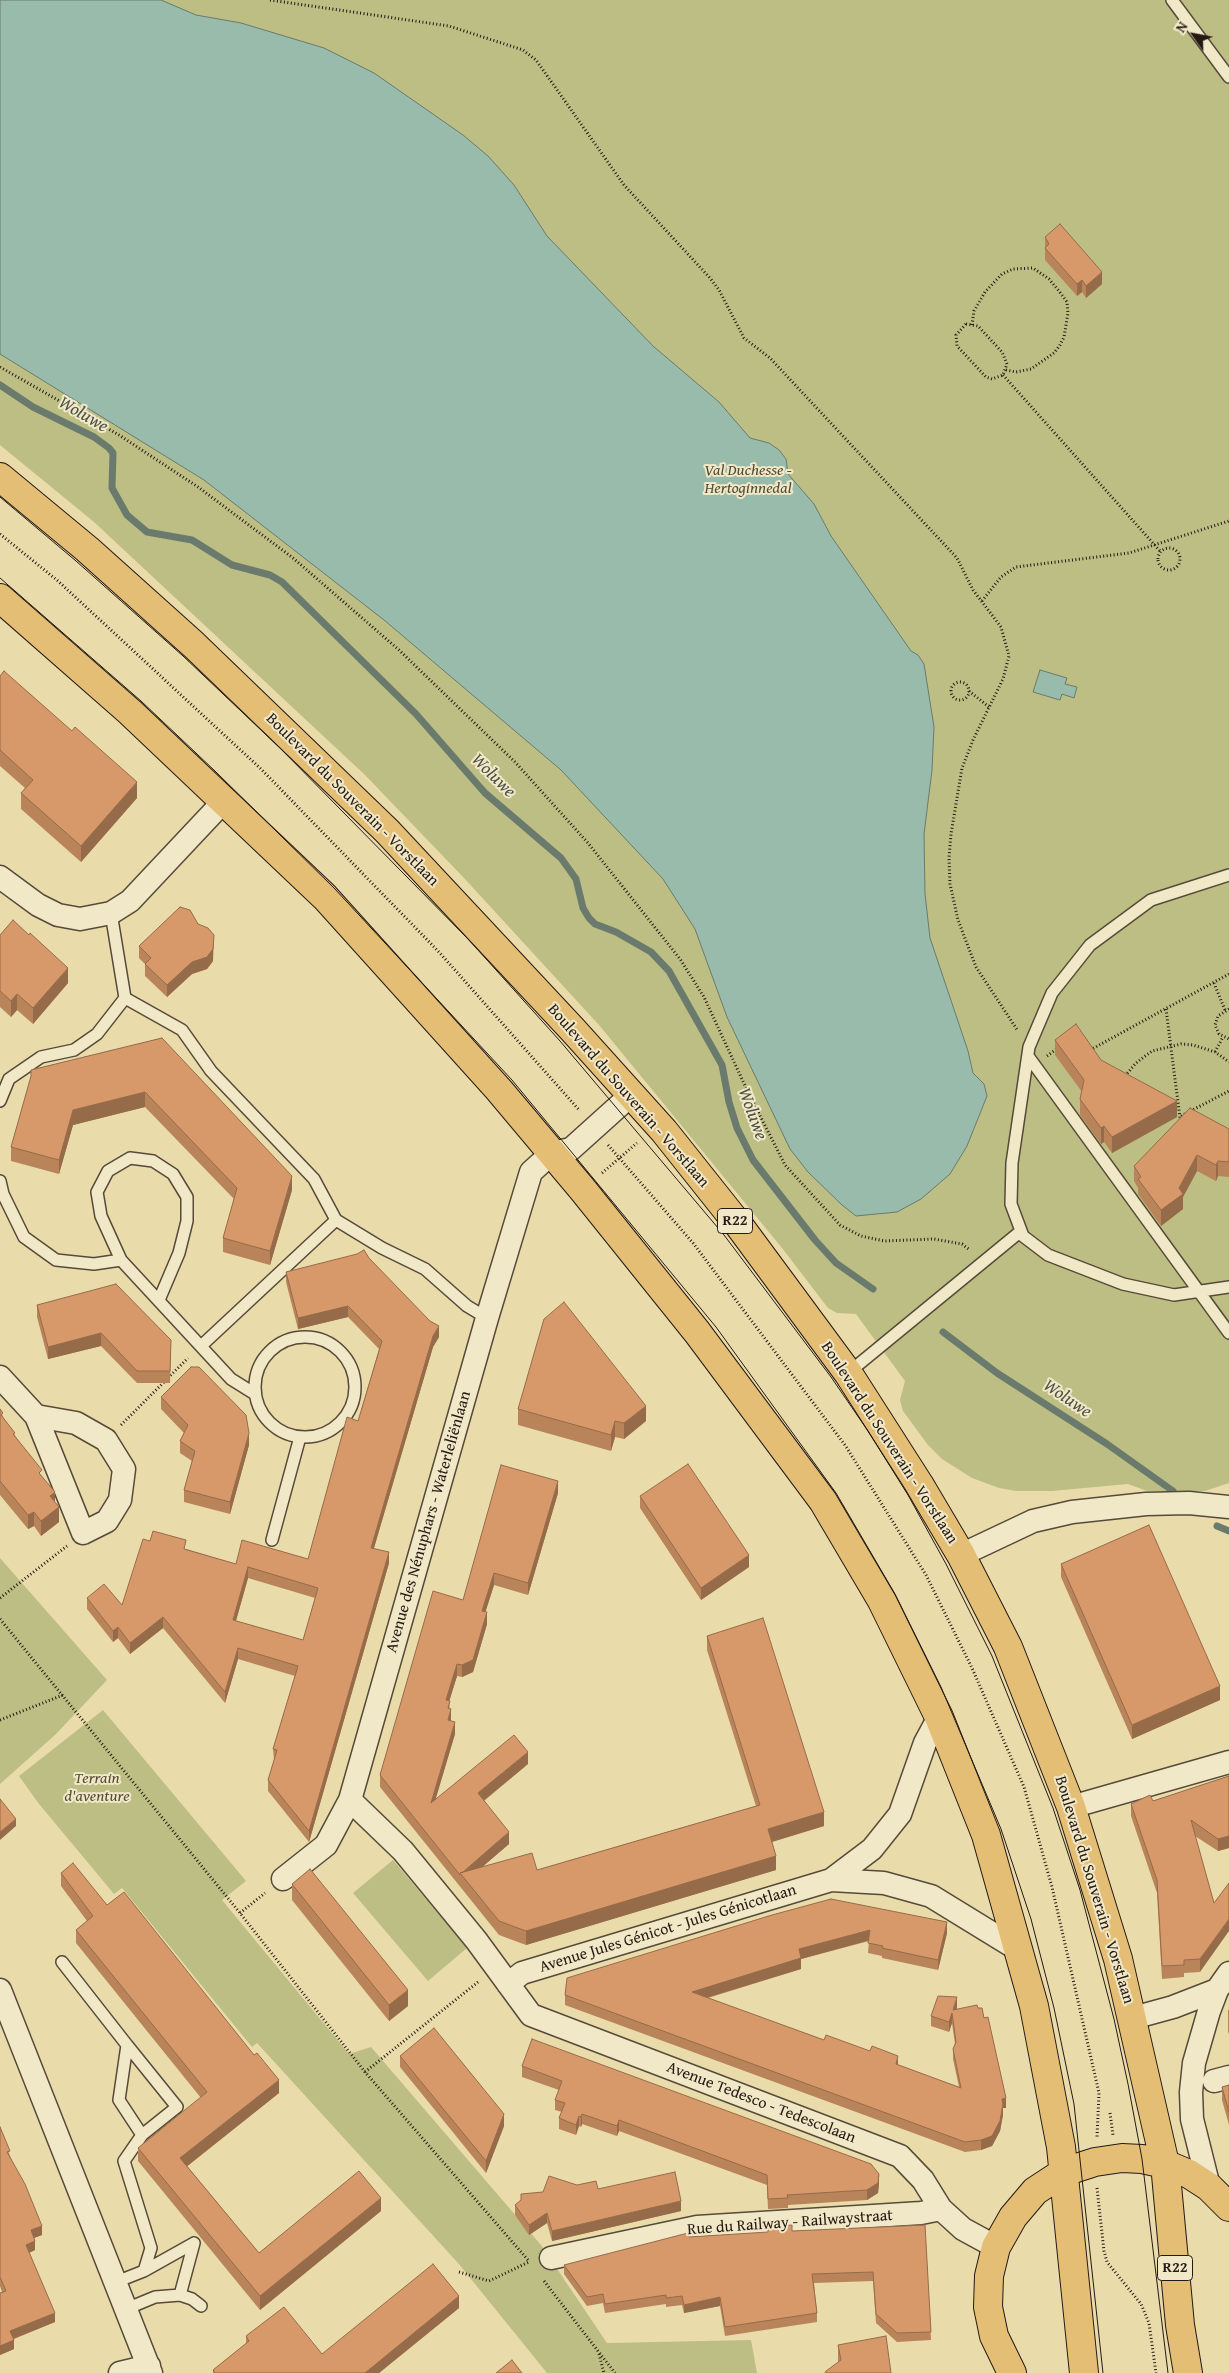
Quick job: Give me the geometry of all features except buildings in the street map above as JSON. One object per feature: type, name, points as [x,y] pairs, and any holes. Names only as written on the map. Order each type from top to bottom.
[{"type":"main road","name":"Boulevard du Souverain - Vorstlaan","points":[[0,476],[87,549],[194,645],[387,831],[664,1131],[738,1224],[848,1373],[920,1484],[961,1555],[1008,1647],[1071,1807],[1118,1959],[1165,2164],[1180,2325],[1188,2373]]},
{"type":"main road","points":[[0,598],[130,712],[325,897],[499,1090],[552,1153],[697,1332],[823,1501],[882,1601],[938,1717],[986,1835],[1034,2006],[1064,2172],[1084,2373]]},
{"type":"main road","points":[[1003,2370],[988,2307],[989,2276],[996,2247],[1013,2217],[1035,2191],[1064,2172],[1095,2162],[1122,2158],[1165,2164],[1189,2174],[1209,2187],[1229,2207]]},
{"type":"street","points":[[0,877],[38,905],[58,915],[80,919],[111,913],[130,902],[224,801]]},
{"type":"street","points":[[552,1153],[571,1149],[631,1095]]},
{"type":"street","name":"Avenue des Nénuphars - Waterleliënlaan","points":[[284,1879],[326,1845],[350,1800],[487,1318],[531,1172],[552,1153]]},
{"type":"street","points":[[0,1377],[36,1416],[83,1533],[107,1521],[120,1500],[124,1469],[106,1440],[76,1423],[36,1416]]},
{"type":"street","points":[[961,1555],[1033,1521],[1072,1512],[1146,1504],[1189,1503],[1229,1507]]},
{"type":"street","name":"Avenue Jules Génicot - Jules Génicotlaan","points":[[832,1880],[872,1849],[900,1814],[925,1743],[938,1717]]},
{"type":"street","points":[[1071,1807],[1229,1762]]},
{"type":"street","name":"Avenue Tedesco - Tedescolaan","points":[[350,1800],[404,1851],[476,1940],[531,2015],[900,2156],[923,2180],[941,2209],[963,2229],[996,2247]]},
{"type":"street","name":"Avenue Jules Génicot - Jules Génicotlaan","points":[[502,1976],[522,1973],[832,1880],[884,1883],[931,1896],[1019,1950]]},
{"type":"street","points":[[1133,2018],[1173,2007],[1223,1982]]},
{"type":"street","points":[[1209,2187],[1192,2118],[1191,2092],[1194,2063],[1201,2036],[1223,1982]]},
{"type":"street","points":[[0,1990],[150,2370],[120,2373]]},
{"type":"street","name":"Rue du Railway - Railwaystraat","points":[[539,2267],[697,2227],[921,2213],[941,2209]]},
{"type":"lane","points":[[1172,0],[1229,76]]},
{"type":"lane","points":[[1229,875],[1151,900],[1090,944],[1052,993],[1029,1050],[1012,1163],[1011,1204],[1023,1236],[1048,1255],[1123,1284],[1174,1295],[1229,1287]]},
{"type":"lane","points":[[0,1100],[9,1079],[41,1058],[74,1050],[97,1034],[125,998],[111,913]]},
{"type":"lane","points":[[125,998],[182,1030],[211,1071],[314,1179],[336,1220],[382,1248],[425,1269],[467,1306],[487,1318]]},
{"type":"lane","points":[[1029,1050],[1036,1067],[1229,1333]]},
{"type":"lane","points":[[159,1300],[179,1253],[187,1221],[187,1196],[173,1174],[153,1161],[130,1158],[108,1171],[97,1192],[101,1216],[121,1260],[231,1380],[255,1394]]},
{"type":"lane","points":[[0,1181],[3,1194],[24,1236],[56,1260],[94,1264],[121,1260]]},
{"type":"lane","points":[[201,1346],[336,1220]]},
{"type":"lane","points":[[848,1373],[1021,1231]]},
{"type":"lane","points":[[302,1337],[319,1339],[334,1346],[345,1357],[353,1372],[355,1388],[352,1404],[344,1419],[332,1430],[317,1436],[300,1437],[284,1433],[270,1423],[260,1410],[255,1394],[256,1377],[262,1362],[272,1349],[286,1341],[302,1337]]},
{"type":"lane","points":[[272,1540],[300,1437]]},
{"type":"lane","points":[[62,1962],[177,2107],[142,2135],[124,2162],[151,2248],[144,2271]]},
{"type":"lane","points":[[127,2045],[119,2100],[142,2135]]},
{"type":"lane","points":[[116,2282],[144,2271],[194,2243],[180,2295]]},
{"type":"lane","points":[[126,2309],[155,2297],[180,2295],[192,2299],[201,2306]]},
{"type":"path","points":[[270,0],[449,26],[524,50],[536,60],[624,185],[710,278],[719,290],[744,338],[770,358],[957,558],[973,590],[1001,627],[1009,656],[1003,679],[972,740],[962,768],[951,834],[949,858],[950,884],[966,945],[976,966],[1029,1050]]},
{"type":"path","points":[[972,325],[974,312],[985,292],[1002,274],[1013,269],[1033,268],[1045,275],[1060,291],[1067,302],[1068,313],[1064,337],[1060,345],[1054,353],[1031,369],[1016,372],[1006,370]]},
{"type":"path","points":[[966,324],[972,325],[978,326],[1006,358],[1006,370],[1003,376],[992,379],[986,376],[957,346],[956,335],[960,328],[966,324]]},
{"type":"path","points":[[0,367],[127,441],[198,487],[293,558],[399,650],[515,762],[588,843],[680,959],[704,997],[747,1090],[785,1165],[840,1225],[861,1236],[884,1241],[934,1239],[962,1244],[985,1261]]},
{"type":"path","points":[[1003,376],[1160,552]]},
{"type":"path","points":[[982,601],[1001,577],[1016,567],[1129,553],[1229,521]]},
{"type":"path","points":[[1171,548],[1178,552],[1180,559],[1178,566],[1171,570],[1161,567],[1158,561],[1160,552],[1171,548]]},
{"type":"path","points":[[969,691],[967,697],[960,700],[953,695],[952,690],[954,684],[963,682],[968,686],[969,691],[989,707]]},
{"type":"path","points":[[1092,1049],[1229,974]]},
{"type":"path","points":[[1214,983],[1227,1009],[1216,1020],[1216,1030],[1223,1037],[1229,1039]]},
{"type":"path","points":[[1166,1009],[1180,1117]]},
{"type":"path","points":[[1215,1052],[1223,1037]]},
{"type":"path","points":[[1088,1044],[1094,1052],[1090,1054]]},
{"type":"path","points":[[1123,1080],[1130,1069],[1144,1056],[1152,1051],[1171,1046],[1193,1045],[1215,1052],[1229,1062]]},
{"type":"path","points":[[1036,1067],[1046,1056],[1060,1047]]},
{"type":"path","points":[[1180,1117],[1229,1091]]},
{"type":"path","points":[[1172,1112],[1188,1121]]},
{"type":"path","points":[[602,1173],[637,1143]]},
{"type":"path","points":[[106,1440],[201,1346]]},
{"type":"path","points":[[0,1598],[83,1533]]},
{"type":"path","points":[[0,1619],[240,1913],[365,2072],[539,2267],[615,2373]]},
{"type":"path","points":[[0,1720],[63,1695]]},
{"type":"path","points":[[240,1913],[284,1879]]},
{"type":"path","points":[[365,2072],[502,1976]]},
{"type":"path","points":[[1110,2113],[1114,2140]]},
{"type":"path","points":[[459,2272],[489,2281],[539,2267]]},
{"type":"path","points":[[599,2353],[604,2373]]},
{"type":"green space","name":"Val Duchesse - Hertoginnedal","points":[[0,0],[1229,0],[1229,1483],[1205,1491],[1147,1491],[1128,1484],[1052,1491],[1016,1491],[999,1488],[972,1478],[942,1459],[928,1445],[903,1411],[900,1400],[905,1381],[856,1314],[837,1313],[828,1308],[782,1248],[599,1025],[464,878],[365,775],[94,522],[0,445]]},
{"type":"green space","points":[[0,1558],[107,1680],[55,1735],[0,1784]]},
{"type":"green space","name":"Terrain d'aventure","points":[[103,1710],[246,1881],[222,1900],[349,2054],[371,2047],[541,2245],[607,2343],[751,2340],[757,2373],[547,2373],[458,2263],[257,2043],[252,2047],[122,1888],[114,1894],[39,1804],[19,1776]]},
{"type":"green space","points":[[393,1860],[467,1948],[428,1981],[353,1893]]},
{"type":"shaded area","points":[[0,0],[161,0],[196,15],[241,23],[324,48],[374,73],[463,135],[488,156],[514,185],[547,236],[653,346],[719,402],[750,438],[769,443],[779,450],[786,459],[788,474],[814,504],[831,536],[911,651],[918,655],[924,664],[934,727],[932,770],[924,834],[925,894],[930,938],[968,1051],[973,1073],[984,1084],[987,1096],[967,1146],[950,1174],[921,1199],[897,1212],[856,1216],[808,1172],[790,1149],[727,1017],[695,929],[663,879],[561,770],[384,620],[204,480],[0,354]]},
{"type":"shaded area","points":[[1040,670],[1067,678],[1065,684],[1077,687],[1074,698],[1062,694],[1060,700],[1033,692]]},
{"type":"waterway","name":"Woluwe","points":[[0,385],[33,407],[94,437],[109,448],[113,453],[112,488],[127,515],[147,532],[192,540],[232,565],[270,575],[282,582],[416,714],[485,793],[561,858],[576,879],[583,908],[589,918],[595,924],[616,932],[651,952],[669,971],[722,1065],[729,1102],[737,1128],[753,1160],[815,1240],[836,1263],[873,1289]]},
{"type":"waterway","name":"Woluwe","points":[[943,1332],[997,1373],[1107,1444],[1173,1491]]},
{"type":"waterway","name":"Woluwe","points":[[1217,1526],[1229,1531]]},
{"type":"tram line","points":[[0,497],[76,561],[183,656],[280,748],[469,940],[560,1041],[724,1235],[831,1377],[908,1495],[946,1564],[992,1656],[1053,1808],[1080,1890],[1114,2019],[1142,2159],[1168,2373]]},
{"type":"tram line","points":[[0,578],[141,701],[215,771],[334,888],[512,1080],[716,1327],[836,1493],[895,1594],[941,1687],[1001,1829],[1031,1919],[1054,2008],[1074,2104],[1103,2373]]}]
